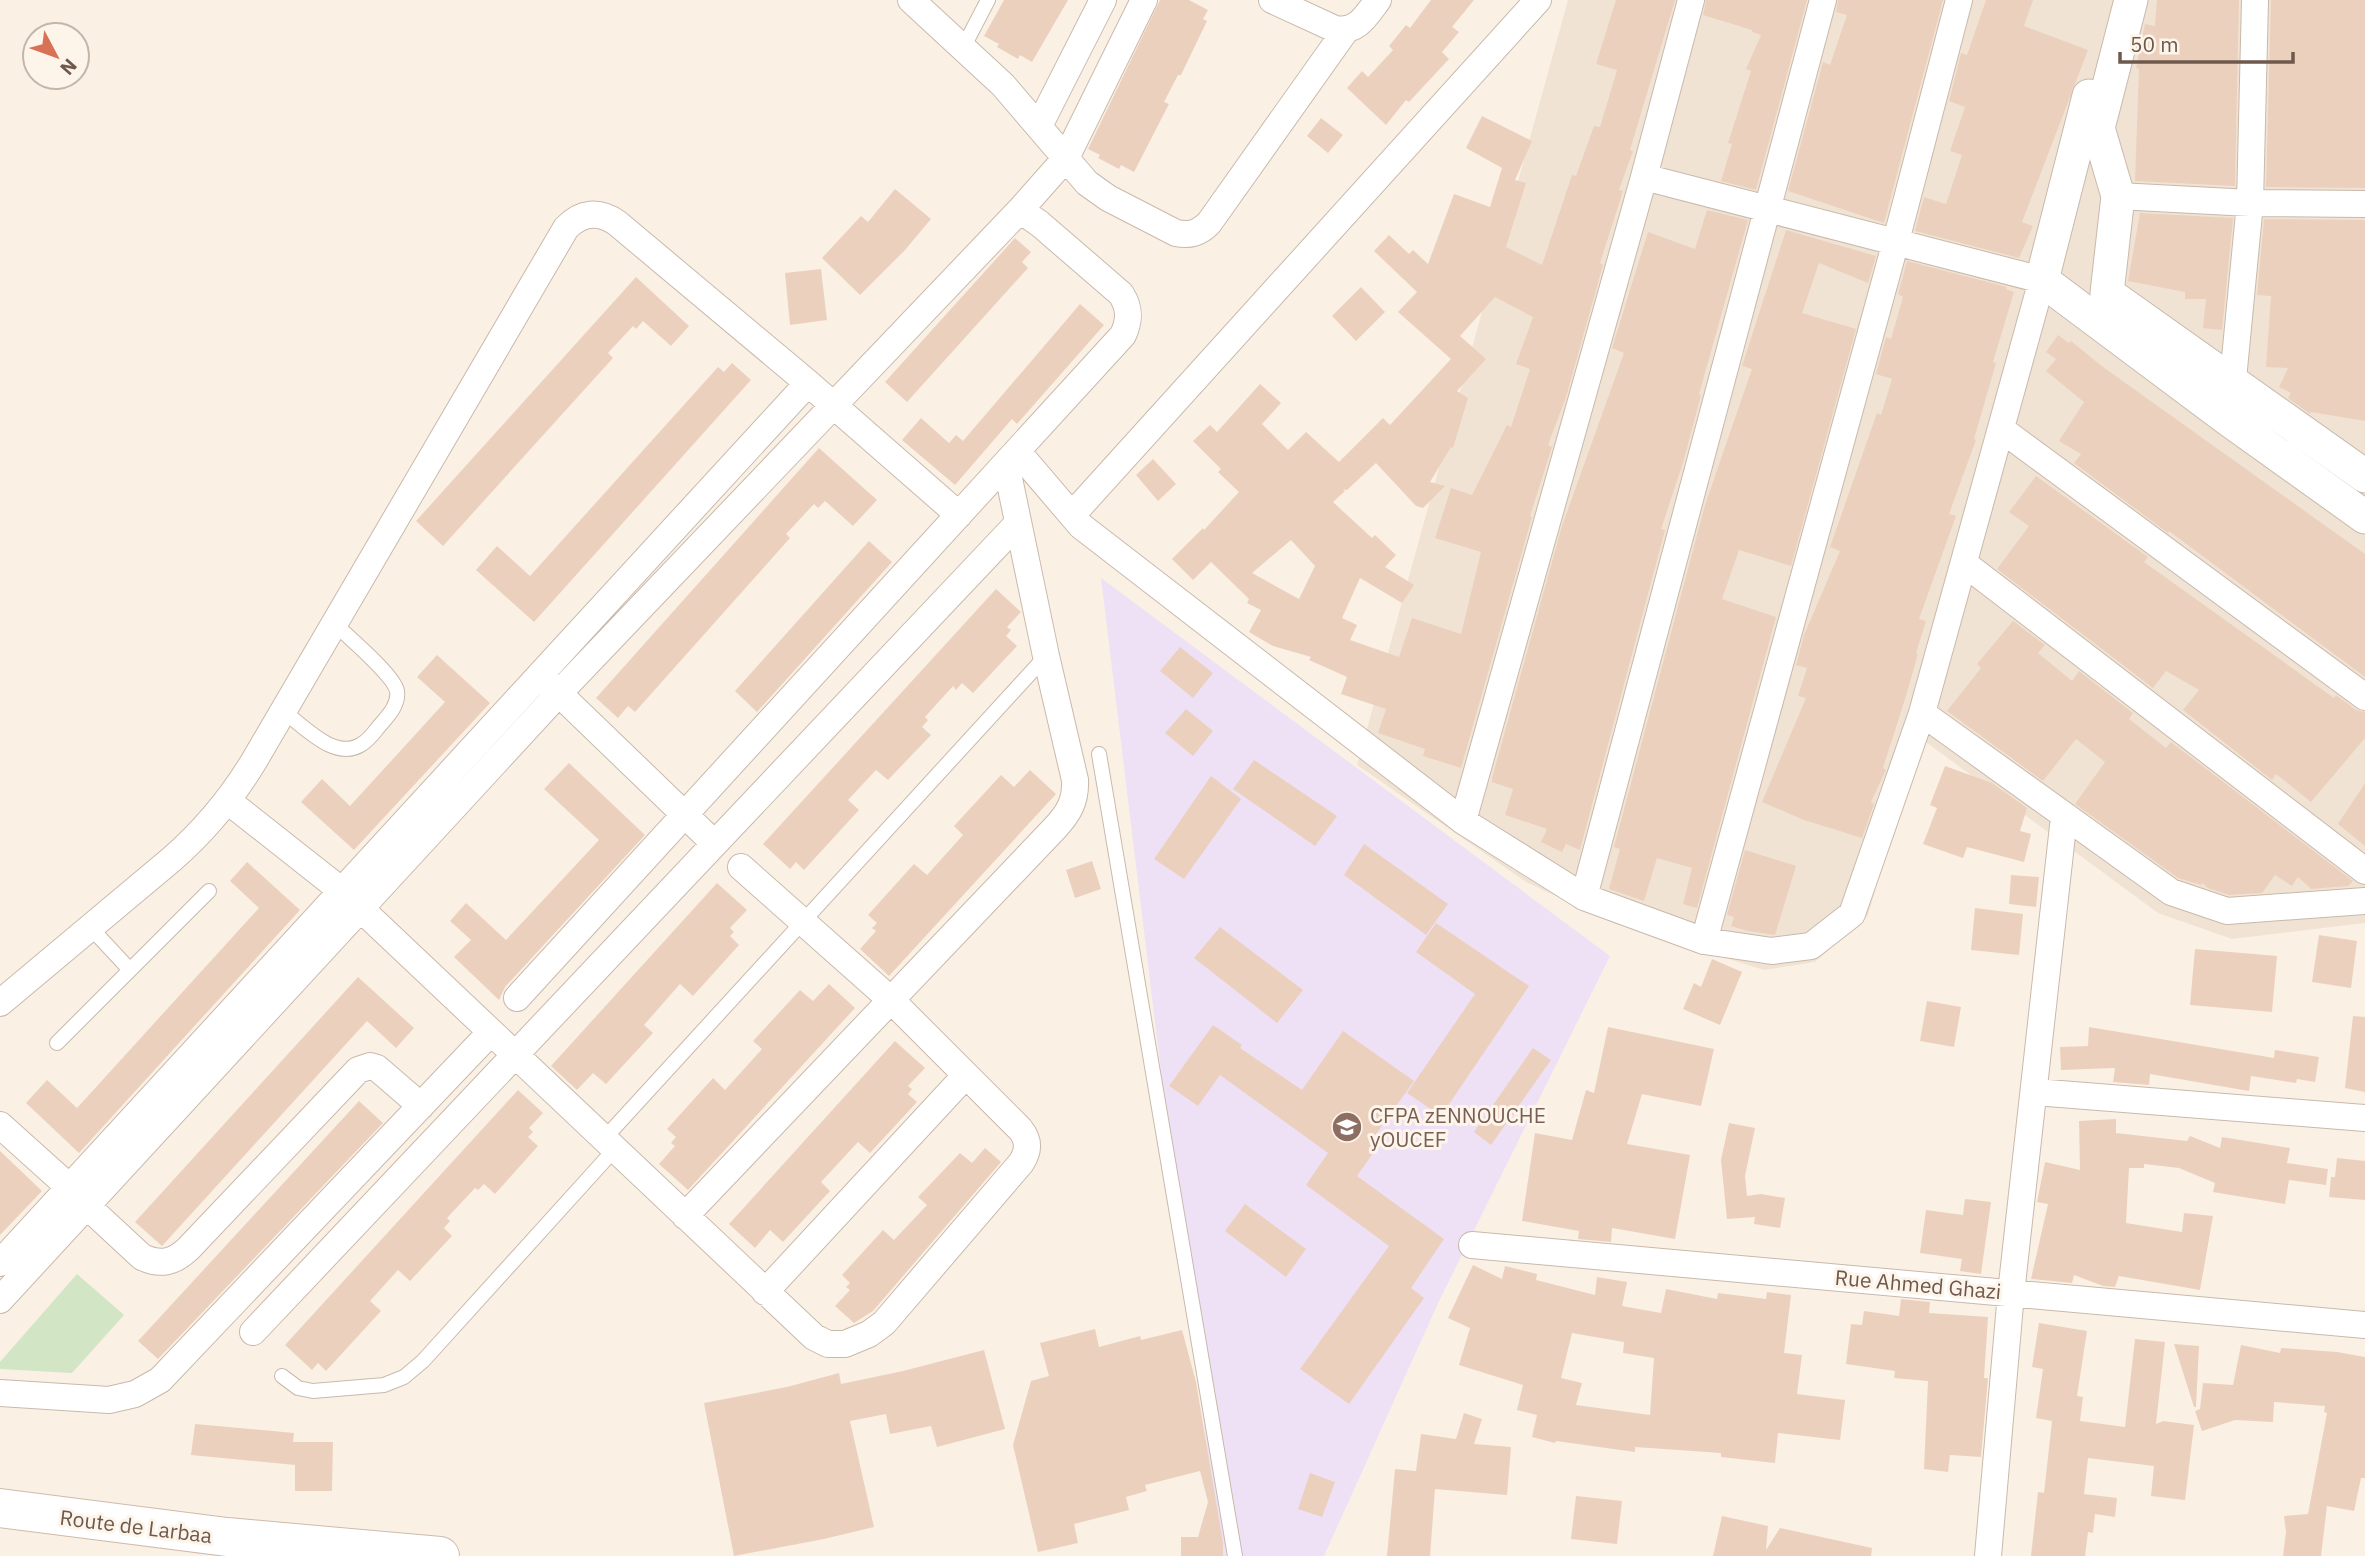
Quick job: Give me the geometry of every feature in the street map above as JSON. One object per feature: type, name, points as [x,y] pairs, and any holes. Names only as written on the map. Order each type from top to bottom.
[{"type":"main road","name":"Route de Larbaa","points":[[0,1508],[223,1547],[440,1556]]},
{"type":"street","points":[[911,0],[1003,85],[1087,183],[1108,198],[1176,233],[1191,234],[1209,223],[1346,30],[1361,22],[1378,0]]},
{"type":"street","points":[[1039,126],[1103,0]]},
{"type":"street","points":[[0,1300],[78,1196],[351,900],[559,694],[834,407],[1066,158],[1144,0]]},
{"type":"street","points":[[1272,0],[1335,29],[1346,30]]},
{"type":"street","points":[[1072,515],[1538,0]]},
{"type":"street","points":[[1463,821],[1691,0]]},
{"type":"street","points":[[1584,897],[1822,0]]},
{"type":"street","points":[[1704,941],[1896,241],[1959,0]]},
{"type":"street","points":[[1012,457],[1081,526],[1463,821],[1584,897],[1704,941],[1772,951],[1811,946],[1852,914],[1922,713],[2042,280],[2113,0]]},
{"type":"street","points":[[2042,280],[2063,254],[2131,0]]},
{"type":"street","points":[[2228,419],[2249,203],[2255,0]]},
{"type":"street","points":[[2098,128],[2118,196],[2107,293],[2365,476]]},
{"type":"street","points":[[1644,177],[2042,280],[2228,419],[2364,514]]},
{"type":"street","points":[[2118,196],[2249,203],[2365,204]]},
{"type":"street","points":[[517,998],[1118,342],[1129,319],[1129,310],[1121,294],[1020,210]]},
{"type":"street","points":[[0,1003],[192,841],[228,802],[566,228],[581,216],[601,214],[617,223],[808,383],[959,515]]},
{"type":"street","points":[[351,900],[540,675],[808,383]]},
{"type":"street","points":[[2001,429],[2365,697]]},
{"type":"street","points":[[685,1216],[1061,822],[1072,807],[1075,780],[1018,523],[1012,457]]},
{"type":"street","points":[[253,1332],[1018,523]]},
{"type":"street","points":[[1965,564],[2365,871]]},
{"type":"street","points":[[540,675],[714,842]]},
{"type":"street","points":[[1922,713],[2171,892],[2227,911],[2365,901]]},
{"type":"street","points":[[228,802],[351,900],[814,1338],[828,1344],[845,1344],[869,1334],[897,1310],[1021,1163],[1027,1152],[1024,1134],[891,1000],[741,867]]},
{"type":"street","points":[[1988,1556],[2011,1293],[2064,817]]},
{"type":"street","points":[[0,1393],[109,1400],[135,1394],[160,1380],[490,1033]]},
{"type":"street","points":[[0,1125],[142,1257],[162,1263],[172,1261],[188,1249],[358,1070],[370,1066],[377,1068],[421,1106]]},
{"type":"street","points":[[765,1292],[966,1075]]},
{"type":"street","points":[[2035,1092],[2365,1118]]},
{"type":"street","points":[[0,1263],[78,1196]]},
{"type":"street","name":"Rue Ahmed Ghazi","points":[[1472,1245],[2365,1325]]},
{"type":"lane","points":[[963,48],[988,0]]},
{"type":"lane","points":[[283,710],[325,743],[348,749],[363,744],[394,707],[397,699],[394,683],[335,624]]},
{"type":"lane","points":[[282,1376],[298,1388],[313,1391],[384,1385],[404,1377],[423,1361],[803,921],[1046,656]]},
{"type":"lane","points":[[1099,754],[1235,1556]]},
{"type":"lane","points":[[57,1043],[209,891]]},
{"type":"lane","points":[[90,927],[130,970]]},
{"type":"shaded area","points":[[1568,0],[2365,0],[2365,923],[2232,939],[2158,913],[1919,737],[1868,915],[1815,962],[1764,970],[1616,924],[1526,882],[1357,765]]},
{"type":"shaded area","name":"CFPA zENNOUCHE yOUCEF","points":[[1101,578],[1610,956],[1440,1299],[1324,1556],[1220,1556]]},
{"type":"green space","points":[[77,1274],[124,1315],[72,1373],[0,1369],[0,1362]]},
{"type":"building","points":[[1004,0],[1068,0],[1032,62],[1020,55],[1018,59],[984,36]]},
{"type":"building","points":[[1160,0],[1189,0],[1208,10],[1203,19],[1207,21],[1181,75],[1178,75],[1164,102],[1169,104],[1134,172],[1121,165],[1119,169],[1098,158],[1100,155],[1088,149]]},
{"type":"building","points":[[1431,0],[1474,0],[1452,27],[1459,32],[1442,52],[1449,59],[1409,102],[1406,100],[1386,125],[1347,88],[1362,71],[1368,77],[1393,50],[1389,46],[1406,25],[1410,28]]},
{"type":"building","points":[[1616,0],[1675,0],[1630,150],[1633,151],[1619,190],[1623,191],[1600,263],[1603,265],[1566,397],[1548,445],[1552,447],[1530,516],[1532,517],[1461,768],[1423,756],[1425,749],[1378,733],[1386,709],[1341,694],[1347,677],[1309,660],[1311,657],[1273,646],[1249,632],[1261,610],[1247,603],[1249,599],[1211,562],[1193,580],[1172,559],[1203,528],[1204,530],[1239,492],[1218,472],[1221,469],[1193,441],[1210,425],[1217,432],[1260,384],[1281,403],[1262,424],[1288,450],[1306,432],[1339,462],[1383,418],[1390,425],[1451,359],[1398,312],[1417,292],[1374,251],[1389,235],[1409,254],[1413,250],[1428,264],[1454,194],[1490,207],[1502,168],[1466,148],[1482,116],[1532,141],[1515,180],[1526,183],[1506,247],[1542,265],[1572,175],[1576,176],[1594,126],[1600,127],[1617,70],[1596,64]],"holes":[[[1495,297],[1533,317],[1516,364],[1530,369],[1511,427],[1507,425],[1472,495],[1451,488],[1435,538],[1481,552],[1461,634],[1412,618],[1399,657],[1350,640],[1357,625],[1342,618],[1360,578],[1402,603],[1414,585],[1385,567],[1396,555],[1375,535],[1372,538],[1333,502],[1345,491],[1343,489],[1347,490],[1376,463],[1416,506],[1423,508],[1445,486],[1430,482],[1451,447],[1453,448],[1468,398],[1457,391],[1486,359],[1460,336]],[[1291,540],[1315,566],[1299,599],[1252,573]]]},
{"type":"building","points":[[1706,0],[1807,0],[1756,190],[1721,181],[1732,144],[1728,143],[1751,71],[1746,69],[1761,35],[1703,15]]},
{"type":"building","points":[[1838,0],[1943,0],[1884,223],[1788,191],[1823,62],[1830,65],[1847,15],[1836,12]]},
{"type":"building","points":[[1986,0],[2033,0],[2024,26],[2088,50],[2022,222],[2033,226],[2019,258],[1915,231],[1924,197],[1946,204],[1962,155],[1950,151],[1965,107],[1949,101],[1961,53],[1967,55]]},
{"type":"building","points":[[2157,0],[2239,0],[2235,186],[2135,181],[2139,69],[2136,68],[2145,24],[2155,26]]},
{"type":"building","points":[[2271,0],[2365,0],[2365,188],[2266,187]]},
{"type":"building","points":[[1321,118],[1343,135],[1328,153],[1307,136]]},
{"type":"building","points":[[895,189],[931,219],[905,250],[860,295],[822,258],[861,216],[868,222]]},
{"type":"building","points":[[1707,210],[1748,220],[1699,394],[1701,395],[1683,463],[1661,529],[1665,530],[1580,850],[1566,844],[1562,852],[1541,842],[1547,829],[1505,815],[1513,789],[1492,782],[1492,778],[1562,526],[1624,353],[1612,348],[1648,232],[1695,249]]},
{"type":"building","points":[[2140,213],[2233,218],[2222,330],[2203,328],[2206,299],[2185,299],[2185,292],[2128,281]]},
{"type":"building","points":[[2264,219],[2365,220],[2365,421],[2311,412],[2310,414],[2288,398],[2291,393],[2279,387],[2288,368],[2266,367],[2271,296],[2257,295]]},
{"type":"building","points":[[1786,230],[1876,256],[1868,283],[1819,263],[1802,313],[1856,329],[1791,566],[1739,550],[1722,599],[1776,617],[1697,908],[1683,904],[1692,868],[1657,858],[1644,901],[1609,889],[1620,849],[1614,847],[1705,505],[1752,369],[1742,366]]},
{"type":"building","points":[[1015,238],[1031,252],[1022,262],[1028,268],[907,402],[885,382]]},
{"type":"building","points":[[1907,261],[2007,287],[2006,289],[2014,292],[1993,362],[1996,363],[1974,439],[1976,440],[1949,514],[1956,516],[1919,619],[1926,621],[1883,768],[1886,770],[1871,802],[1874,804],[1862,838],[1804,820],[1762,802],[1806,698],[1798,696],[1807,668],[1796,665],[1804,635],[1840,551],[1830,547],[1877,413],[1881,415],[1892,379],[1876,374],[1886,337],[1891,339],[1903,297],[1898,294]]},
{"type":"building","points":[[821,269],[827,320],[790,325],[785,273]]},
{"type":"building","points":[[636,277],[689,326],[671,346],[643,321],[636,329],[633,326],[608,353],[613,358],[443,546],[416,521]]},
{"type":"building","points":[[1361,287],[1385,312],[1356,341],[1332,316]]},
{"type":"building","points":[[1080,304],[1104,325],[1017,424],[1012,419],[955,485],[902,440],[921,418],[949,443],[956,435],[963,441]]},
{"type":"building","points":[[2058,335],[2069,343],[2071,341],[2103,367],[2365,554],[2365,677],[2074,463],[2081,454],[2059,441],[2084,402],[2046,371],[2056,359],[2046,352]]},
{"type":"building","points":[[732,363],[751,380],[534,622],[476,570],[497,546],[530,576],[718,367],[724,372]]},
{"type":"building","points":[[819,448],[877,500],[853,526],[825,501],[818,508],[814,504],[786,534],[790,538],[635,712],[628,706],[618,718],[596,698]]},
{"type":"building","points":[[1153,459],[1176,484],[1158,501],[1136,475]]},
{"type":"building","points":[[2036,476],[2148,557],[2144,562],[2334,698],[2336,695],[2356,710],[2365,712],[2365,738],[2311,802],[2276,774],[2272,780],[2183,710],[2199,690],[2166,671],[2153,688],[1997,569],[2029,526],[2009,512]]},
{"type":"building","points":[[869,541],[892,562],[757,712],[735,691]]},
{"type":"building","points":[[996,589],[1021,612],[1007,627],[1011,630],[1006,636],[1017,646],[973,693],[962,683],[956,690],[953,686],[925,717],[928,720],[922,727],[931,735],[888,780],[876,770],[848,800],[859,810],[804,870],[796,862],[790,869],[763,844]]},
{"type":"building","points":[[2013,621],[2045,645],[2038,653],[2072,681],[2079,671],[2133,713],[2129,719],[2166,748],[2171,742],[2353,881],[2348,886],[2311,889],[2298,877],[2292,886],[2275,875],[2262,893],[2229,895],[2208,888],[2202,883],[2201,885],[2178,878],[2075,804],[2105,762],[2076,739],[2043,781],[1947,711],[1981,668],[1977,664]]},
{"type":"building","points":[[1180,647],[1213,673],[1193,698],[1160,671]]},
{"type":"building","points":[[437,655],[490,703],[354,850],[301,802],[322,779],[350,806],[445,702],[417,677]]},
{"type":"building","points":[[1186,709],[1213,731],[1193,756],[1165,733]]},
{"type":"building","points":[[1254,760],[1337,816],[1315,846],[1233,789]]},
{"type":"building","points":[[569,763],[645,835],[505,987],[499,1000],[454,957],[471,940],[450,921],[466,903],[506,940],[599,840],[544,789]]},
{"type":"building","points":[[1945,766],[1992,783],[2027,808],[2020,831],[2031,834],[2024,862],[1967,847],[1963,858],[1923,844],[1937,808],[1930,805]]},
{"type":"building","points":[[1030,770],[1056,794],[889,976],[860,949],[876,931],[872,928],[877,923],[868,915],[914,864],[927,875],[963,835],[954,826],[1001,775],[1014,787]]},
{"type":"building","points":[[1211,776],[1241,799],[1184,879],[1154,859]]},
{"type":"building","points":[[2365,783],[2365,846],[2338,824]]},
{"type":"building","points":[[1364,844],[1448,904],[1426,935],[1344,875]]},
{"type":"building","points":[[1745,850],[1796,866],[1775,935],[1731,926],[1734,917],[1727,915]]},
{"type":"building","points":[[1092,861],[1101,889],[1075,898],[1066,870]]},
{"type":"building","points":[[247,862],[300,910],[79,1153],[26,1103],[47,1080],[77,1108],[259,908],[230,881]]},
{"type":"building","points":[[2011,875],[2039,877],[2036,907],[2009,904]]},
{"type":"building","points":[[717,883],[747,910],[730,928],[734,932],[730,936],[739,945],[693,996],[680,984],[644,1025],[653,1033],[606,1084],[593,1073],[577,1090],[551,1066]]},
{"type":"building","points":[[1975,908],[2023,914],[2019,955],[1971,950]]},
{"type":"building","points":[[1436,923],[1529,986],[1441,1116],[1407,1093],[1475,994],[1416,952]]},
{"type":"building","points":[[1220,927],[1303,990],[1277,1023],[1194,958]]},
{"type":"building","points":[[2319,935],[2357,941],[2351,988],[2312,982]]},
{"type":"building","points":[[2195,949],[2277,956],[2272,1012],[2190,1005]]},
{"type":"building","points":[[1712,959],[1742,972],[1720,1025],[1683,1009],[1694,983],[1701,987]]},
{"type":"building","points":[[358,977],[414,1028],[396,1048],[367,1021],[162,1246],[135,1222]]},
{"type":"building","points":[[829,984],[855,1008],[688,1190],[659,1164],[675,1146],[671,1143],[676,1137],[667,1129],[713,1078],[725,1090],[762,1049],[753,1041],[800,990],[813,1001]]},
{"type":"building","points":[[1927,1001],[1961,1007],[1954,1047],[1920,1041]]},
{"type":"building","points":[[2353,1016],[2365,1017],[2365,1092],[2345,1088]]},
{"type":"building","points":[[1213,1025],[1242,1045],[1240,1048],[1302,1090],[1343,1031],[1414,1081],[1374,1137],[1381,1142],[1357,1176],[1444,1239],[1411,1288],[1424,1298],[1349,1404],[1300,1369],[1389,1246],[1306,1185],[1328,1153],[1220,1075],[1198,1106],[1169,1086]]},
{"type":"building","points":[[1608,1027],[1714,1049],[1701,1106],[1642,1094],[1627,1144],[1690,1155],[1675,1239],[1612,1228],[1611,1242],[1578,1239],[1579,1231],[1522,1221],[1535,1133],[1572,1140],[1586,1090],[1594,1093]]},
{"type":"building","points":[[2089,1027],[2274,1058],[2275,1050],[2319,1057],[2315,1082],[2297,1079],[2296,1083],[2251,1076],[2249,1091],[2150,1074],[2149,1085],[2113,1082],[2115,1068],[2061,1070],[2060,1047],[2088,1046]]},
{"type":"building","points":[[895,1041],[925,1068],[908,1086],[912,1089],[908,1094],[917,1102],[870,1153],[858,1142],[821,1182],[830,1191],[783,1242],[770,1230],[755,1248],[729,1224]]},
{"type":"building","points":[[1533,1048],[1551,1060],[1491,1145],[1474,1132]]},
{"type":"building","points":[[518,1090],[543,1113],[529,1128],[533,1132],[528,1137],[538,1146],[495,1194],[484,1184],[478,1190],[475,1188],[447,1218],[450,1221],[444,1228],[452,1236],[410,1281],[398,1270],[370,1301],[381,1311],[326,1371],[318,1363],[312,1370],[285,1345]]},
{"type":"building","points":[[359,1101],[383,1123],[158,1359],[138,1341]]},
{"type":"building","points":[[2116,1119],[2116,1133],[2187,1141],[2190,1136],[2220,1148],[2222,1137],[2290,1148],[2287,1163],[2328,1169],[2326,1185],[2289,1180],[2285,1204],[2213,1192],[2215,1183],[2179,1168],[2144,1164],[2144,1168],[2129,1168],[2126,1223],[2182,1232],[2184,1213],[2213,1216],[2200,1290],[2119,1276],[2115,1287],[2103,1286],[2074,1275],[2072,1283],[2031,1279],[2048,1204],[2037,1202],[2045,1162],[2080,1170],[2079,1121]]},
{"type":"building","points":[[1729,1123],[1755,1128],[1745,1176],[1747,1196],[1761,1194],[1785,1198],[1780,1228],[1754,1224],[1755,1217],[1727,1219],[1721,1160]]},
{"type":"building","points":[[985,1148],[1001,1162],[873,1311],[854,1323],[835,1306],[850,1290],[846,1287],[850,1283],[842,1275],[883,1230],[894,1240],[927,1205],[918,1197],[960,1153],[972,1163]]},
{"type":"building","points":[[0,1151],[42,1191],[0,1235]]},
{"type":"building","points":[[2337,1158],[2365,1161],[2365,1200],[2329,1197]]},
{"type":"building","points":[[1965,1199],[1991,1202],[1981,1274],[1960,1271],[1962,1259],[1920,1253],[1926,1210],[1963,1215]]},
{"type":"building","points":[[1245,1204],[1306,1249],[1286,1277],[1225,1231]]},
{"type":"building","points":[[1473,1265],[1502,1279],[1505,1266],[1537,1274],[1536,1280],[1595,1295],[1597,1277],[1627,1282],[1622,1306],[1661,1313],[1666,1289],[1717,1299],[1718,1293],[1766,1299],[1767,1292],[1791,1295],[1784,1353],[1802,1355],[1797,1394],[1845,1400],[1840,1440],[1778,1433],[1775,1463],[1721,1457],[1721,1453],[1635,1447],[1635,1452],[1555,1443],[1532,1437],[1537,1415],[1517,1410],[1523,1385],[1459,1365],[1470,1328],[1448,1318]],"holes":[[[1572,1333],[1624,1342],[1623,1353],[1654,1358],[1650,1415],[1576,1405],[1582,1383],[1561,1378]]]},
{"type":"building","points":[[1901,1299],[1930,1302],[1929,1313],[1988,1317],[1984,1378],[1988,1378],[1981,1457],[1950,1455],[1948,1472],[1924,1469],[1928,1381],[1894,1378],[1895,1371],[1846,1364],[1851,1324],[1862,1325],[1864,1311],[1899,1316]]},
{"type":"building","points":[[2039,1323],[2087,1331],[2077,1396],[2083,1397],[2080,1421],[2125,1427],[2135,1339],[2165,1342],[2156,1424],[2163,1421],[2194,1425],[2185,1500],[2151,1496],[2154,1466],[2088,1458],[2084,1494],[2117,1498],[2115,1517],[2095,1514],[2093,1533],[2088,1532],[2085,1556],[2031,1556],[2038,1492],[2044,1493],[2052,1421],[2036,1418],[2043,1369],[2032,1367]]},
{"type":"building","points":[[1095,1329],[1099,1347],[1140,1336],[1141,1340],[1182,1330],[1196,1382],[1223,1556],[1181,1556],[1181,1537],[1198,1537],[1208,1502],[1200,1471],[1145,1485],[1147,1491],[1126,1497],[1129,1510],[1074,1524],[1078,1543],[1038,1552],[1013,1445],[1031,1381],[1049,1376],[1040,1343]]},
{"type":"building","points":[[2174,1344],[2199,1346],[2196,1407],[2194,1407]]},
{"type":"building","points":[[2241,1345],[2280,1353],[2281,1348],[2365,1357],[2365,1478],[2361,1478],[2354,1511],[2327,1506],[2321,1556],[2283,1556],[2286,1532],[2284,1516],[2308,1514],[2327,1413],[2324,1412],[2325,1406],[2274,1402],[2273,1422],[2235,1420],[2202,1431],[2195,1411],[2200,1409],[2203,1383],[2233,1385]]},
{"type":"building","points":[[984,1350],[1005,1429],[937,1447],[931,1426],[890,1434],[886,1414],[850,1421],[874,1527],[734,1556],[704,1403],[787,1387],[839,1373],[841,1384]]},
{"type":"building","points":[[1464,1413],[1482,1419],[1474,1444],[1511,1447],[1507,1495],[1435,1489],[1430,1556],[1387,1556],[1395,1469],[1416,1471],[1421,1434],[1456,1439]]},
{"type":"building","points":[[195,1424],[294,1433],[293,1442],[333,1442],[332,1491],[295,1491],[295,1465],[191,1455]]},
{"type":"building","points":[[1310,1473],[1335,1482],[1322,1517],[1298,1509]]},
{"type":"building","points":[[1576,1496],[1622,1501],[1617,1544],[1571,1539]]},
{"type":"building","points":[[1722,1516],[1768,1526],[1766,1550],[1780,1528],[1872,1548],[1871,1556],[1713,1556]]},
{"type":"place","name":"CFPA zENNOUCHE yOUCEF","points":[[1347,1127]]}]
